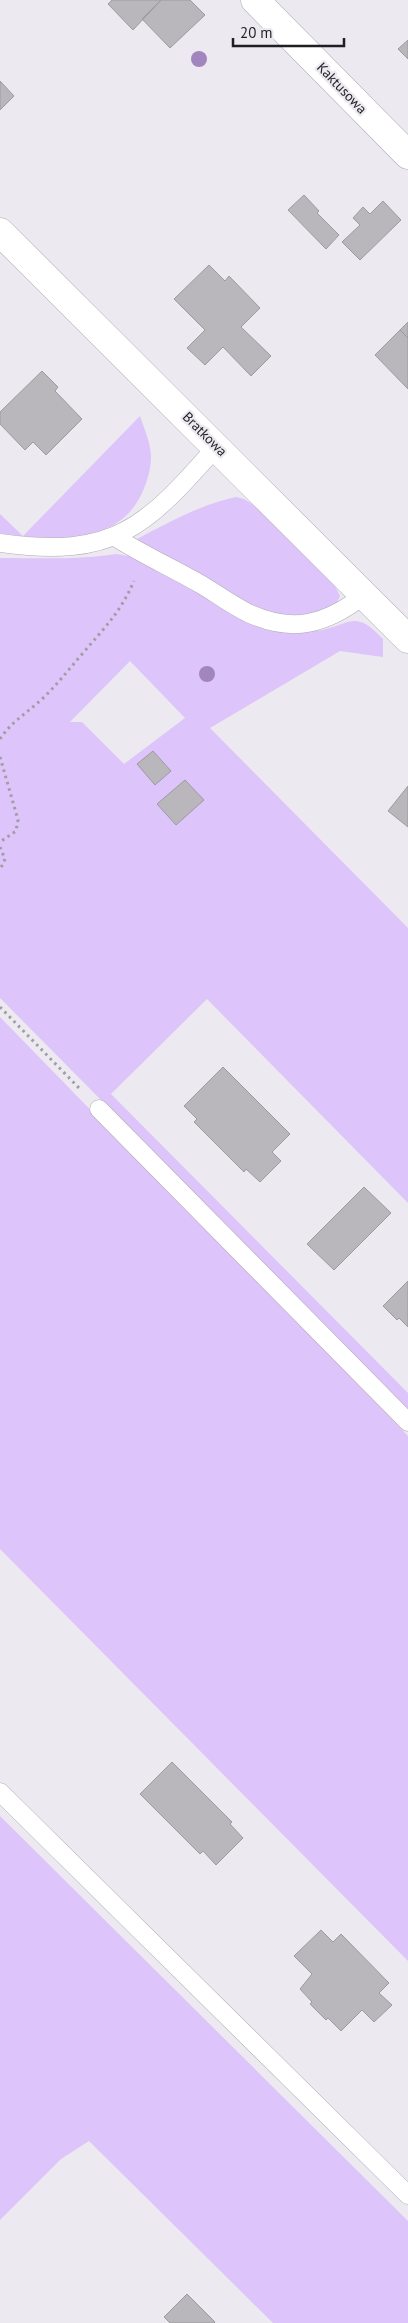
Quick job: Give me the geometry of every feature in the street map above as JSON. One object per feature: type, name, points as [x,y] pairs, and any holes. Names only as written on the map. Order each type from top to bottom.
[{"type":"street","name":"Kaktusowa","points":[[256,0],[408,155]]},
{"type":"street","name":"Bratkowa","points":[[0,232],[217,446],[408,639]]},
{"type":"lane","points":[[0,542],[66,548],[91,544],[115,537],[133,527],[162,505],[217,446]]},
{"type":"lane","points":[[115,537],[247,612],[273,622],[290,625],[313,622],[334,615],[364,595]]},
{"type":"lane","points":[[99,1109],[408,1422]]},
{"type":"lane","points":[[0,1792],[408,2195]]},
{"type":"path","points":[[0,739],[8,726],[40,701],[59,682],[118,612],[145,555]]},
{"type":"path","points":[[0,757],[18,820],[16,830],[0,842]]},
{"type":"path","points":[[0,847],[4,859],[0,870]]},
{"type":"path","points":[[0,1007],[99,1109]]},
{"type":"shaded area","points":[[140,416],[150,447],[151,462],[144,489],[131,511],[116,523],[99,532],[60,538],[23,536]]},
{"type":"shaded area","points":[[236,497],[244,499],[257,507],[334,584],[340,596],[336,605],[321,612],[288,617],[265,612],[245,604],[133,541],[196,510]]},
{"type":"shaded area","points":[[0,514],[23,536],[0,533]]},
{"type":"shaded area","points":[[116,554],[134,557],[293,632],[317,631],[358,621],[365,624],[383,639],[383,657],[340,651],[210,728],[408,928],[408,1203],[207,999],[111,1094],[408,1393],[408,1410],[0,998],[0,558],[87,557]],"holes":[[[130,661],[185,718],[124,764],[82,722],[70,722]]]},
{"type":"shaded area","points":[[0,1017],[408,1436],[408,1961],[0,1549]]},
{"type":"shaded area","points":[[0,1816],[408,2221],[408,2323],[273,2323],[89,2141],[61,2159],[0,2220]]},
{"type":"building","points":[[112,0],[161,0],[133,30],[108,4]]},
{"type":"building","points":[[161,0],[190,0],[205,15],[170,48],[142,19]]},
{"type":"building","points":[[408,40],[408,59],[398,49]]},
{"type":"building","points":[[0,81],[14,96],[0,110]]},
{"type":"building","points":[[304,195],[319,211],[317,213],[339,235],[326,249],[288,210]]},
{"type":"building","points":[[383,201],[401,220],[360,260],[342,242],[360,225],[353,218],[363,207],[370,214]]},
{"type":"building","points":[[209,265],[225,281],[229,276],[260,308],[241,327],[271,356],[251,376],[223,347],[205,365],[187,348],[205,330],[174,299]]},
{"type":"building","points":[[408,322],[408,338],[400,330]]},
{"type":"building","points":[[400,330],[408,338],[408,389],[375,355]]},
{"type":"building","points":[[42,371],[58,387],[55,391],[82,419],[46,455],[33,442],[25,450],[0,424],[0,412]]},
{"type":"building","points":[[153,751],[171,771],[155,785],[137,764]]},
{"type":"building","points":[[185,780],[204,800],[176,825],[157,804]]},
{"type":"building","points":[[408,786],[408,827],[388,811]]},
{"type":"building","points":[[223,1067],[290,1134],[272,1152],[281,1161],[260,1182],[246,1169],[244,1172],[194,1122],[197,1119],[184,1106]]},
{"type":"building","points":[[364,1187],[391,1213],[334,1270],[307,1244]]},
{"type":"building","points":[[408,1281],[408,1327],[399,1318],[397,1320],[383,1306]]},
{"type":"building","points":[[172,1762],[232,1822],[230,1824],[243,1838],[216,1865],[203,1851],[200,1854],[140,1794]]},
{"type":"building","points":[[321,1930],[333,1942],[341,1934],[389,1983],[379,1993],[392,2005],[374,2022],[362,2010],[341,2031],[328,2018],[326,2020],[310,2004],[312,2002],[300,1989],[312,1974],[294,1956]]},
{"type":"building","points":[[187,2294],[214,2323],[170,2323],[164,2317]]}]
